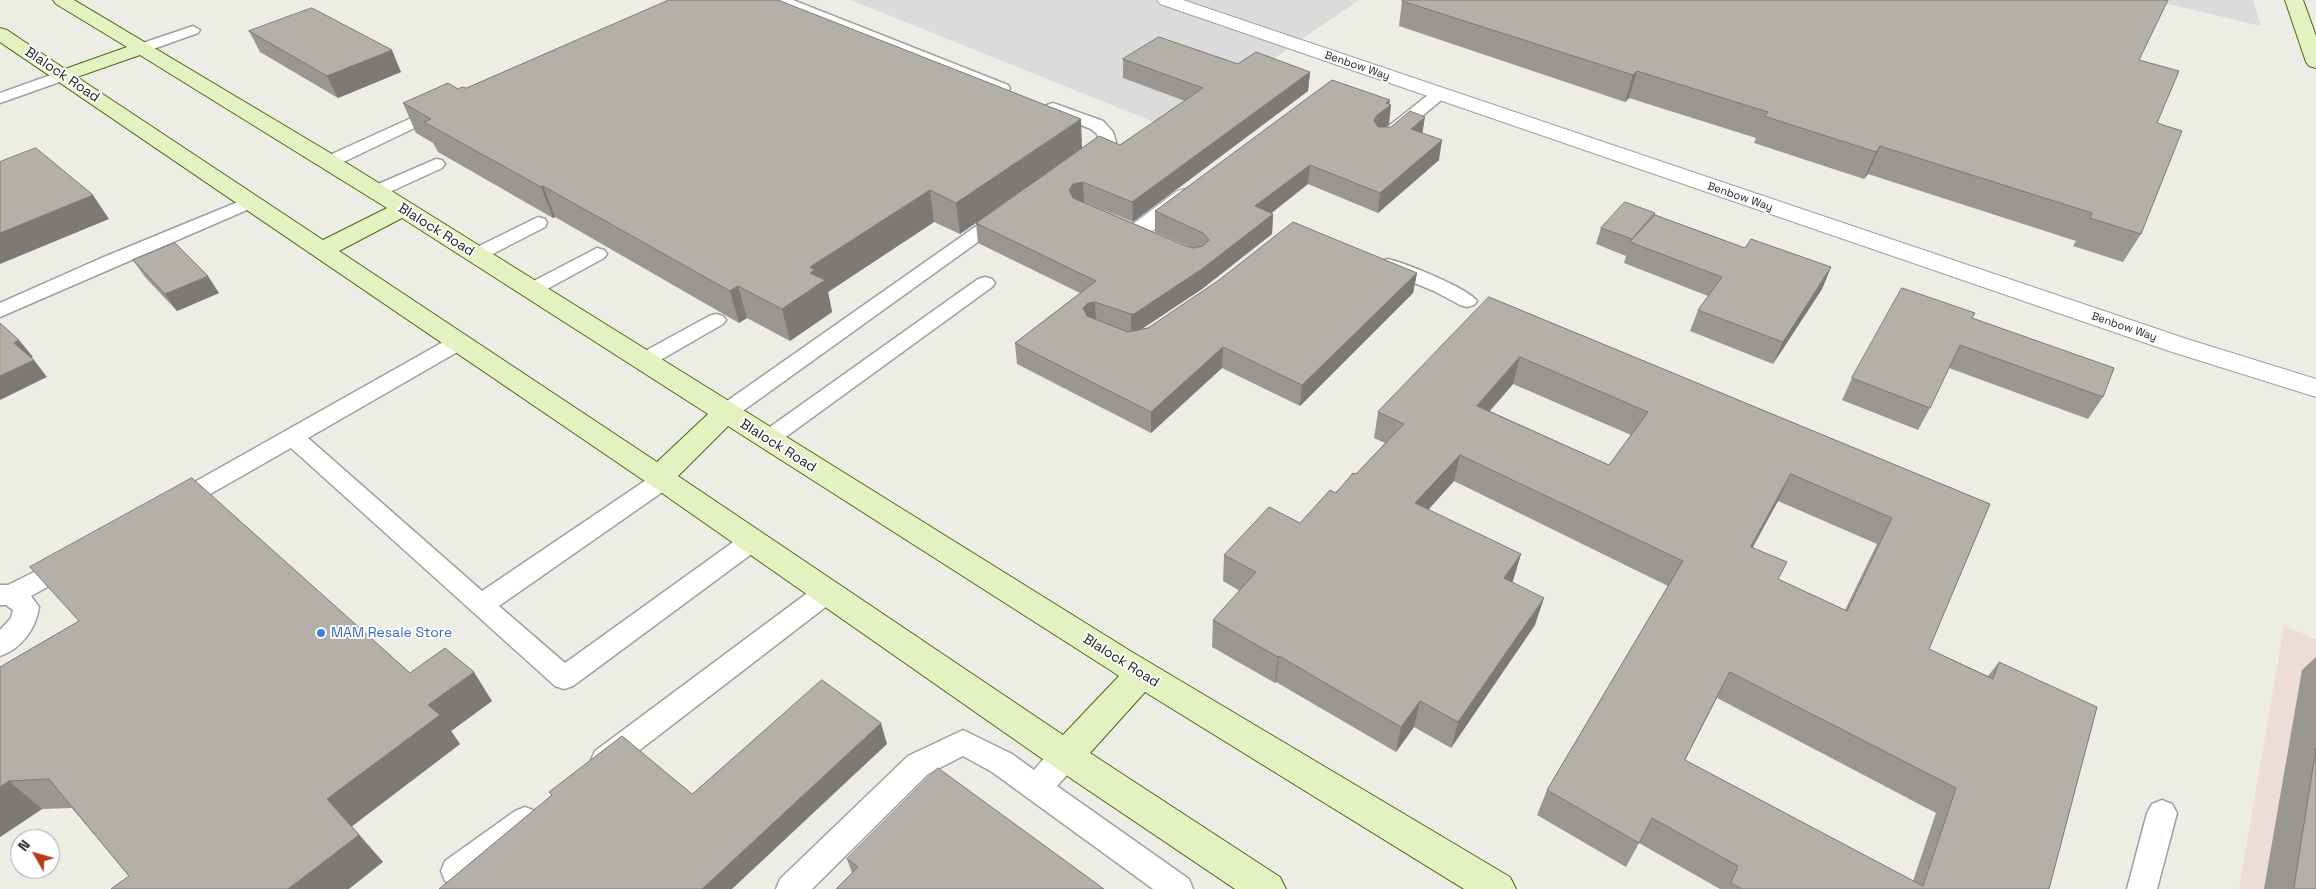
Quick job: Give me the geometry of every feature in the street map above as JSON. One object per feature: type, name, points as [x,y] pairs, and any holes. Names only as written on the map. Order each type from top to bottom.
[{"type":"main road","name":"Blalock Road","points":[[62,0],[329,162],[1142,674],[1497,889]]},
{"type":"main road","points":[[2294,0],[2311,34],[2316,61]]},
{"type":"main road","name":"Blalock Road","points":[[0,34],[661,478],[1066,756],[1267,889]]},
{"type":"main road","points":[[62,76],[142,48]]},
{"type":"main road","points":[[322,250],[403,209]]},
{"type":"main road","points":[[661,478],[725,412]]},
{"type":"main road","points":[[1066,756],[1142,674]]},
{"type":"street","name":"Benbow Way","points":[[1166,0],[1350,72],[1439,94],[2178,345],[2316,388]]},
{"type":"street","points":[[1135,234],[1199,186]]},
{"type":"street","points":[[1091,215],[1161,245]]},
{"type":"lane","points":[[780,0],[1016,93]]},
{"type":"lane","points":[[142,48],[193,30]]},
{"type":"lane","points":[[0,98],[62,76]]},
{"type":"lane","points":[[1381,141],[1439,94]]},
{"type":"lane","points":[[1034,100],[1097,126],[1105,132],[1107,142],[1067,170]]},
{"type":"lane","points":[[329,162],[393,130],[456,102]]},
{"type":"lane","points":[[375,192],[436,164]]},
{"type":"lane","points":[[0,311],[106,263],[250,202]]},
{"type":"lane","points":[[725,412],[1019,204]]},
{"type":"lane","points":[[476,255],[538,223]]},
{"type":"lane","points":[[531,290],[597,254]]},
{"type":"lane","points":[[1372,258],[1441,287],[1467,301]]},
{"type":"lane","points":[[768,440],[985,284]]},
{"type":"lane","points":[[644,361],[716,320]]},
{"type":"lane","points":[[157,514],[459,342]]},
{"type":"lane","points":[[293,437],[564,678],[752,541]]},
{"type":"lane","points":[[481,605],[661,478]]},
{"type":"lane","points":[[6,595],[89,552]]},
{"type":"lane","points":[[585,776],[826,592]]},
{"type":"lane","points":[[0,645],[18,629],[26,617],[26,607],[6,595]]},
{"type":"lane","points":[[791,889],[918,765],[962,742],[1002,764],[1178,889]]},
{"type":"lane","points":[[1036,788],[1066,756]]},
{"type":"lane","points":[[456,871],[546,805]]},
{"type":"lane","points":[[2142,889],[2162,813]]},
{"type":"shaded area","points":[[851,0],[1359,0],[1171,129]]},
{"type":"shaded area","points":[[2151,0],[2253,0],[2261,26]]},
{"type":"shaded area","points":[[2284,626],[2316,639],[2316,889],[2239,889]]},
{"type":"building","points":[[669,0],[778,0],[1081,119],[956,203],[930,190],[810,267],[815,270],[810,273],[825,280],[782,309],[738,286],[730,291],[543,186],[541,187],[424,122],[431,119],[403,103],[448,83],[458,89],[466,88]]},
{"type":"building","points":[[1403,0],[2168,0],[2139,60],[2179,71],[2157,123],[2182,131],[2141,234],[2090,218],[2092,213],[1880,146],[1876,152],[1764,116],[1768,112],[1637,71],[1633,75]]},
{"type":"building","points":[[312,8],[392,50],[327,76],[249,31]]},
{"type":"building","points":[[1159,37],[1238,64],[1256,52],[1310,72],[1132,202],[1083,182],[1073,184],[1069,190],[1073,198],[1186,246],[1194,248],[1203,246],[1209,240],[1203,233],[1155,211],[1332,80],[1390,100],[1386,103],[1391,105],[1376,116],[1374,121],[1378,127],[1391,127],[1410,111],[1425,117],[1411,129],[1442,140],[1380,193],[1310,165],[1255,206],[1273,214],[1202,269],[1134,314],[1095,302],[1088,303],[1083,308],[1087,316],[1128,332],[1148,328],[1219,280],[1293,222],[1417,273],[1302,385],[1223,347],[1151,412],[1015,343],[1096,281],[976,223],[1099,136],[1120,145],[1203,88],[1123,59]]},
{"type":"building","points":[[36,148],[93,195],[0,233],[0,162]]},
{"type":"building","points":[[1625,202],[1655,213],[1632,239],[1601,228]]},
{"type":"building","points":[[1655,215],[1745,248],[1751,239],[1831,267],[1783,342],[1698,310],[1722,277],[1630,242]]},
{"type":"building","points":[[175,243],[208,276],[165,294],[133,260]]},
{"type":"building","points":[[1902,288],[1975,313],[1972,318],[2114,368],[2103,397],[1960,345],[1930,408],[1852,378]]},
{"type":"building","points":[[1489,297],[1990,504],[1929,649],[1993,679],[1999,662],[2097,707],[2049,889],[1742,889],[1731,883],[1738,866],[1652,818],[1639,843],[1547,790],[1683,561],[1460,455],[1415,503],[1521,554],[1504,578],[1544,598],[1458,722],[1420,701],[1401,727],[1213,620],[1256,572],[1224,555],[1269,507],[1300,523],[1330,490],[1336,493],[1353,473],[1356,474],[1404,424],[1378,412]],"holes":[[[1520,357],[1648,412],[1609,465],[1477,406]],[[1791,474],[1892,518],[1847,611],[1778,579],[1787,562],[1751,547]],[[1730,672],[1956,788],[1923,886],[1685,760]]]},
{"type":"building","points":[[0,323],[19,340],[14,343],[34,360],[0,376]]},
{"type":"building","points":[[192,478],[410,673],[445,648],[474,672],[428,705],[440,715],[327,799],[359,835],[288,889],[111,889],[129,876],[49,779],[9,781],[0,787],[0,667],[79,621],[30,567]]},
{"type":"building","points":[[822,680],[881,723],[702,889],[439,889],[552,795],[549,792],[622,736],[692,794]]},
{"type":"building","points":[[2316,749],[2316,889],[2294,889]]},
{"type":"building","points":[[938,768],[1104,889],[836,889],[858,867],[847,859]]},
{"type":"place","name":"MAM Resale Store","points":[[321,633]]}]
